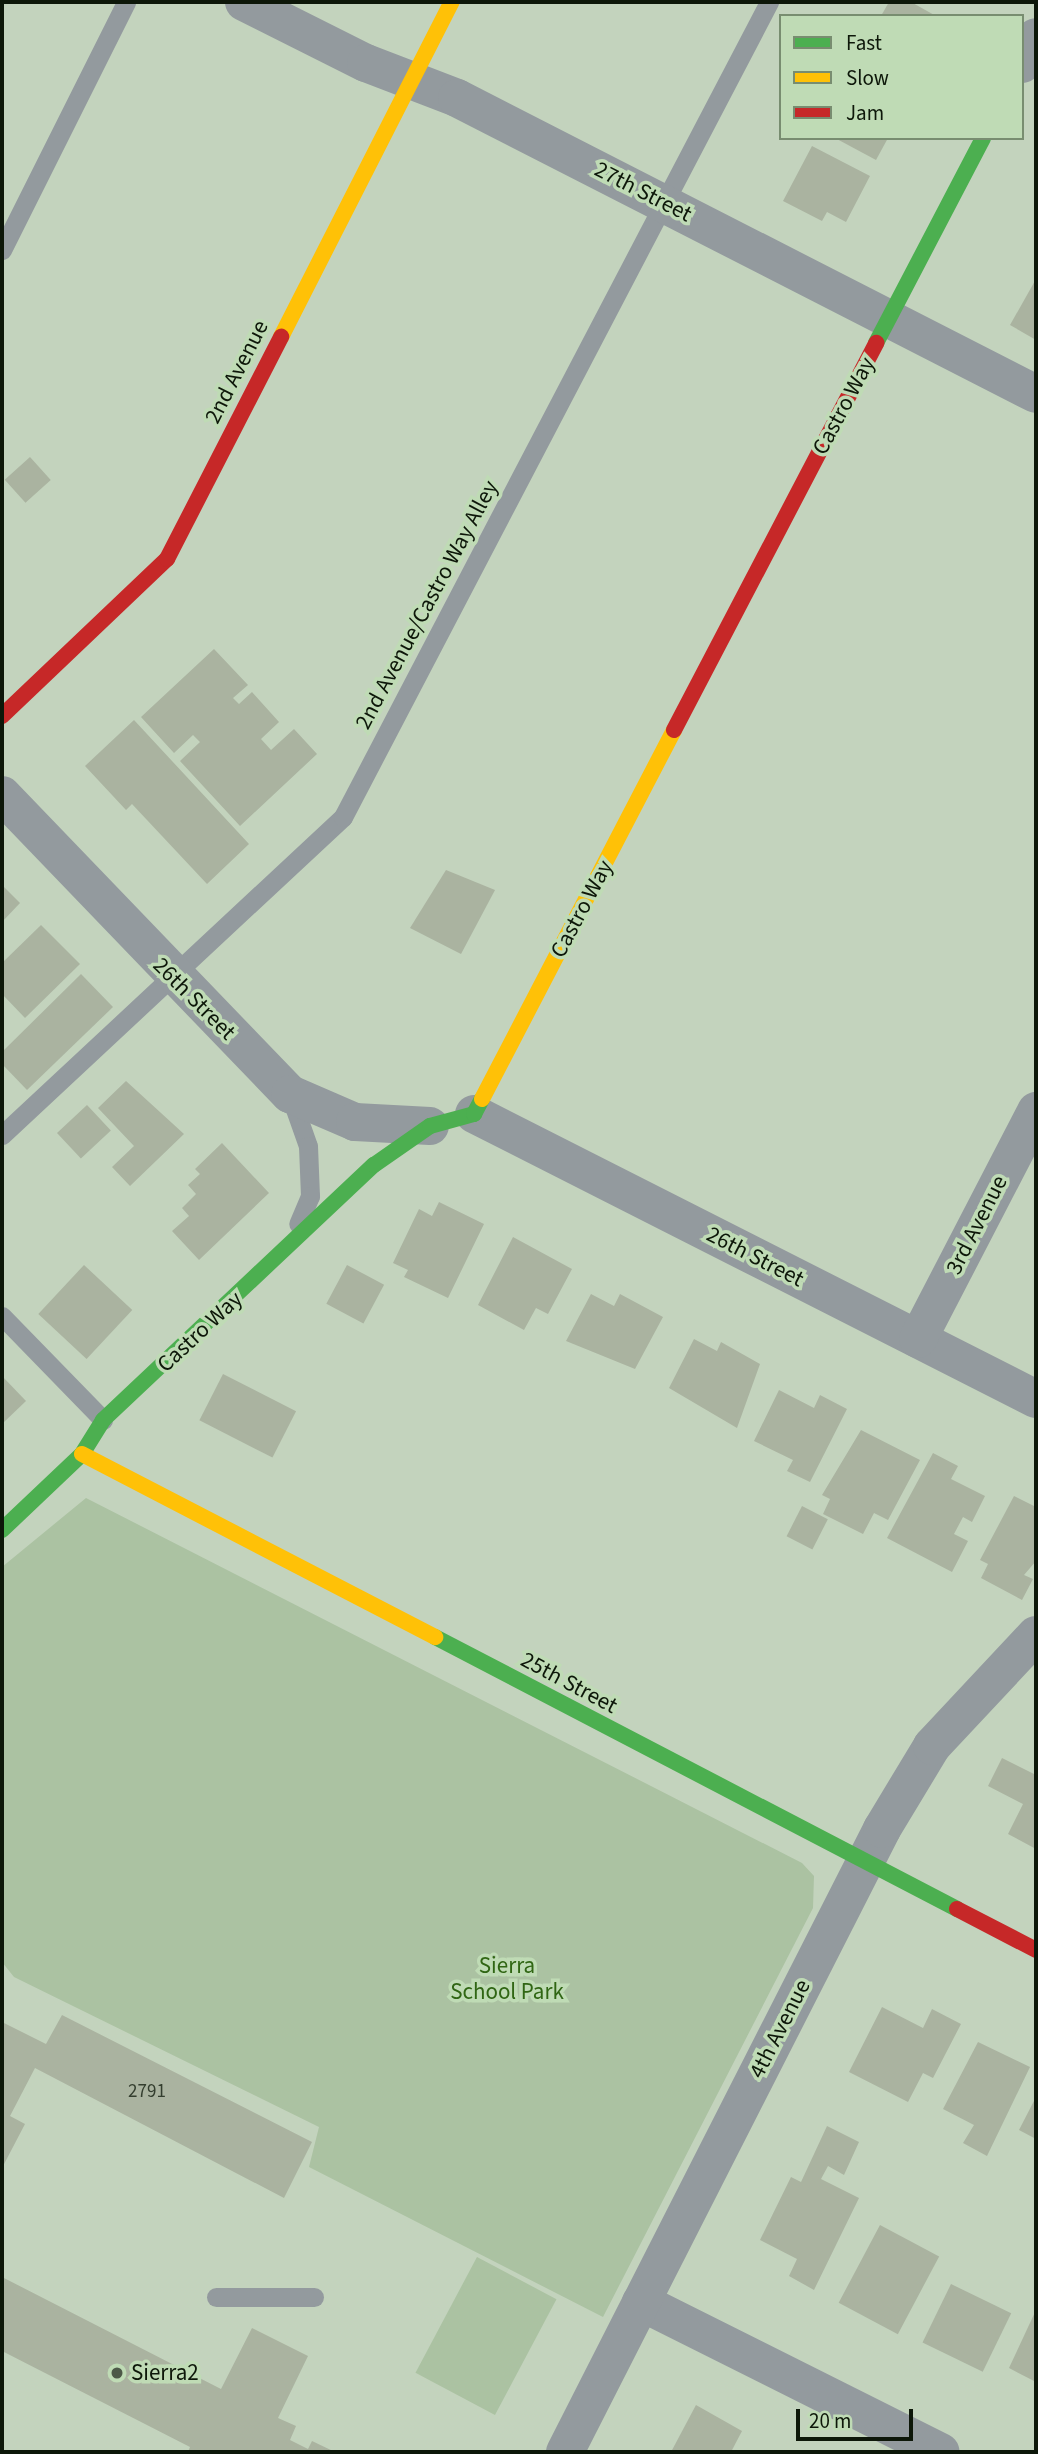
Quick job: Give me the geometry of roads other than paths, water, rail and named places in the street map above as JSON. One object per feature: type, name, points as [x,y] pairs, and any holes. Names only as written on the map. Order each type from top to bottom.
[{"type":"street","name":"27th Street","points":[[244,2],[664,203],[1036,394]]},
{"type":"street","name":"2nd Avenue","points":[[2,716],[167,559],[452,2]]},
{"type":"street","points":[[1024,60],[1036,37]]},
{"type":"street","name":"Castro Way","points":[[2,1530],[82,1454],[103,1420],[284,1255],[374,1165],[430,1126],[474,1114],[983,140]]},
{"type":"street","name":"26th Street","points":[[2,795],[172,978],[289,1094],[355,1122],[430,1126]]},
{"type":"street","name":"3rd Avenue","points":[[918,1339],[1036,1111]]},
{"type":"street","name":"26th Street","points":[[474,1114],[1036,1399]]},
{"type":"street","name":"25th Street","points":[[82,1454],[864,1863],[1036,1950]]},
{"type":"street","name":"4th Avenue","points":[[565,2452],[864,1863],[932,1746],[1036,1635]]},
{"type":"street","points":[[641,2302],[940,2452]]},
{"type":"lane","points":[[2,250],[127,2]]},
{"type":"lane","name":"2nd Avenue/Castro Way Alley","points":[[2,1135],[344,817],[769,2]]},
{"type":"lane","points":[[284,1255],[310,1196],[308,1146],[289,1094]]},
{"type":"lane","points":[[2,1316],[103,1420]]},
{"type":"lane","points":[[216,2297],[314,2298]]},
{"type":"place","name":"Sierra2","points":[[117,2373]]},
{"type":"park label","name":"Sierra School Park","points":[[507,1979]]}]
